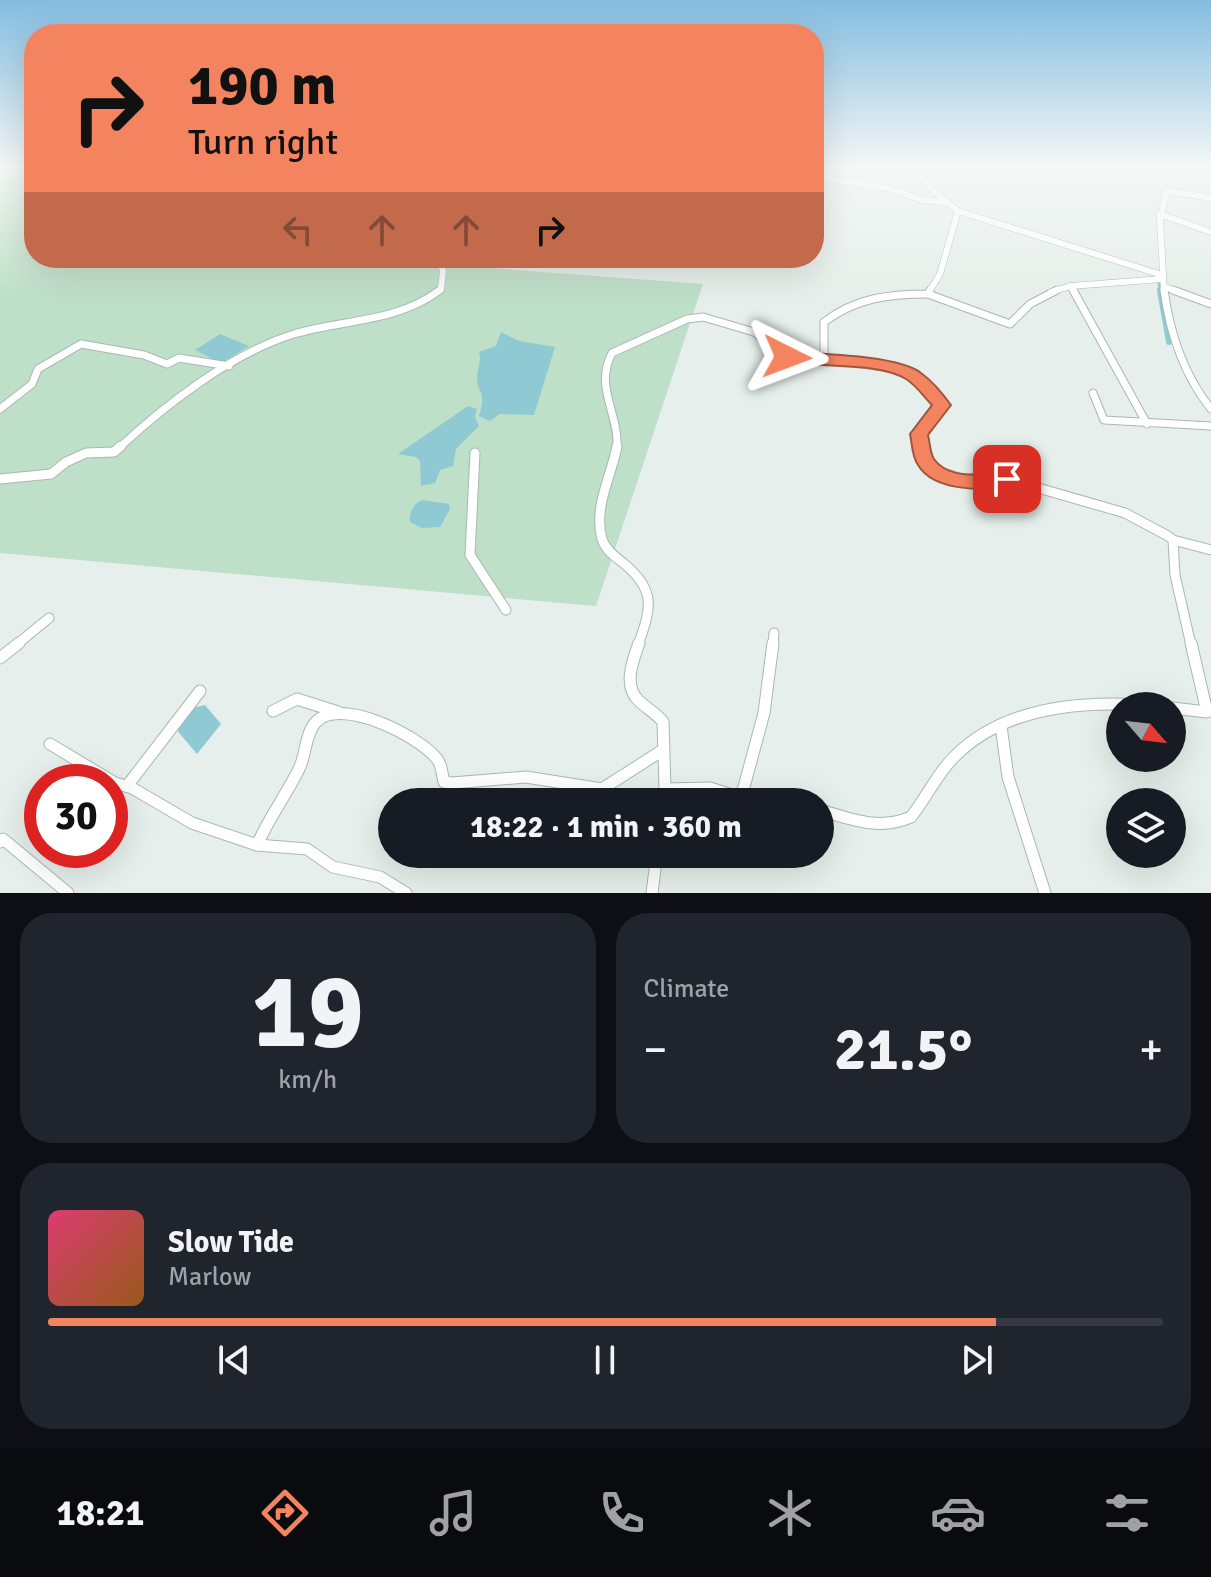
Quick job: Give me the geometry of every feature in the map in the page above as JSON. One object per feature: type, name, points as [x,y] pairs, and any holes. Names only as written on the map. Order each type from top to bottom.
[{"type":"street","points":[[1161,210],[1163,281],[1174,340],[1211,409]]},
{"type":"street","points":[[928,294],[940,274],[958,211],[1163,281],[1211,304]]},
{"type":"street","points":[[1159,214],[1211,232]]},
{"type":"street","points":[[0,479],[51,474],[66,462],[86,453],[114,452],[145,423],[186,392],[290,336],[396,315],[432,298],[441,289],[442,268]]},
{"type":"street","points":[[824,359],[824,322],[839,308],[904,294],[928,294],[1010,324],[1031,301],[1051,290],[1163,281]]},
{"type":"street","points":[[1071,286],[1147,424]]},
{"type":"street","points":[[664,788],[665,731],[662,719],[633,697],[629,681],[646,619],[648,592],[639,576],[605,545],[601,534],[604,488],[617,444],[613,411],[602,391],[606,361],[614,351],[687,319],[703,317],[754,332],[791,359],[824,359],[902,370],[915,376],[942,405],[919,434],[925,462],[936,471],[973,482],[1007,479],[1018,482],[1125,513],[1173,540],[1211,550]]},
{"type":"street","points":[[0,409],[32,384],[38,369],[81,344],[144,355],[167,364],[179,358],[229,367]]},
{"type":"street","points":[[1093,393],[1104,420],[1211,426]]},
{"type":"street","points":[[475,453],[470,555],[506,610]]},
{"type":"street","points":[[1173,540],[1175,575],[1207,712],[1186,710]]},
{"type":"street","points":[[0,658],[49,618]]},
{"type":"street","points":[[744,788],[764,713],[774,633]]},
{"type":"street","points":[[128,785],[200,691]]},
{"type":"street","points":[[273,711],[297,699],[358,716],[417,739],[440,761],[444,782],[458,785],[501,777],[563,781],[602,789],[663,750]]},
{"type":"street","points":[[834,814],[879,826],[901,823],[911,817],[955,756],[1001,726],[1044,712],[1090,703],[1106,704]]},
{"type":"street","points":[[257,845],[265,823],[297,774],[306,752],[307,737],[319,719],[338,712]]},
{"type":"street","points":[[1001,726],[1005,762],[1016,809],[1045,893]]},
{"type":"street","points":[[50,744],[84,764]]},
{"type":"street","points":[[128,787],[192,823],[257,845],[307,849],[333,867],[380,877],[406,893]]},
{"type":"street","points":[[0,842],[3,839],[68,893]]},
{"type":"street","points":[[652,893],[655,868]]},
{"type":"green space","points":[[0,210],[24,210],[24,268],[489,268],[703,284],[596,606],[0,553]]},
{"type":"water","points":[[501,332],[519,341],[555,347],[534,415],[500,414],[490,421],[479,416],[482,397],[477,378],[479,352],[496,346]]},
{"type":"water","points":[[220,334],[249,346],[221,363],[195,350]]},
{"type":"water","points":[[468,406],[477,409],[475,417],[479,426],[456,449],[453,466],[440,470],[435,483],[421,486],[420,461],[416,457],[398,454]]},
{"type":"water","points":[[422,500],[449,504],[450,509],[440,527],[422,528],[410,522],[412,509]]},
{"type":"water","points":[[205,705],[221,724],[197,754],[175,728],[192,708]]},
{"type":"waterway","points":[[1160,281],[1161,292]]},
{"type":"waterway","points":[[1160,290],[1169,342]]},
{"type":"route","points":[[787,357],[815,361],[832,359],[902,370],[915,376],[942,405],[919,434],[925,462],[936,471],[959,480],[1007,479]]}]
